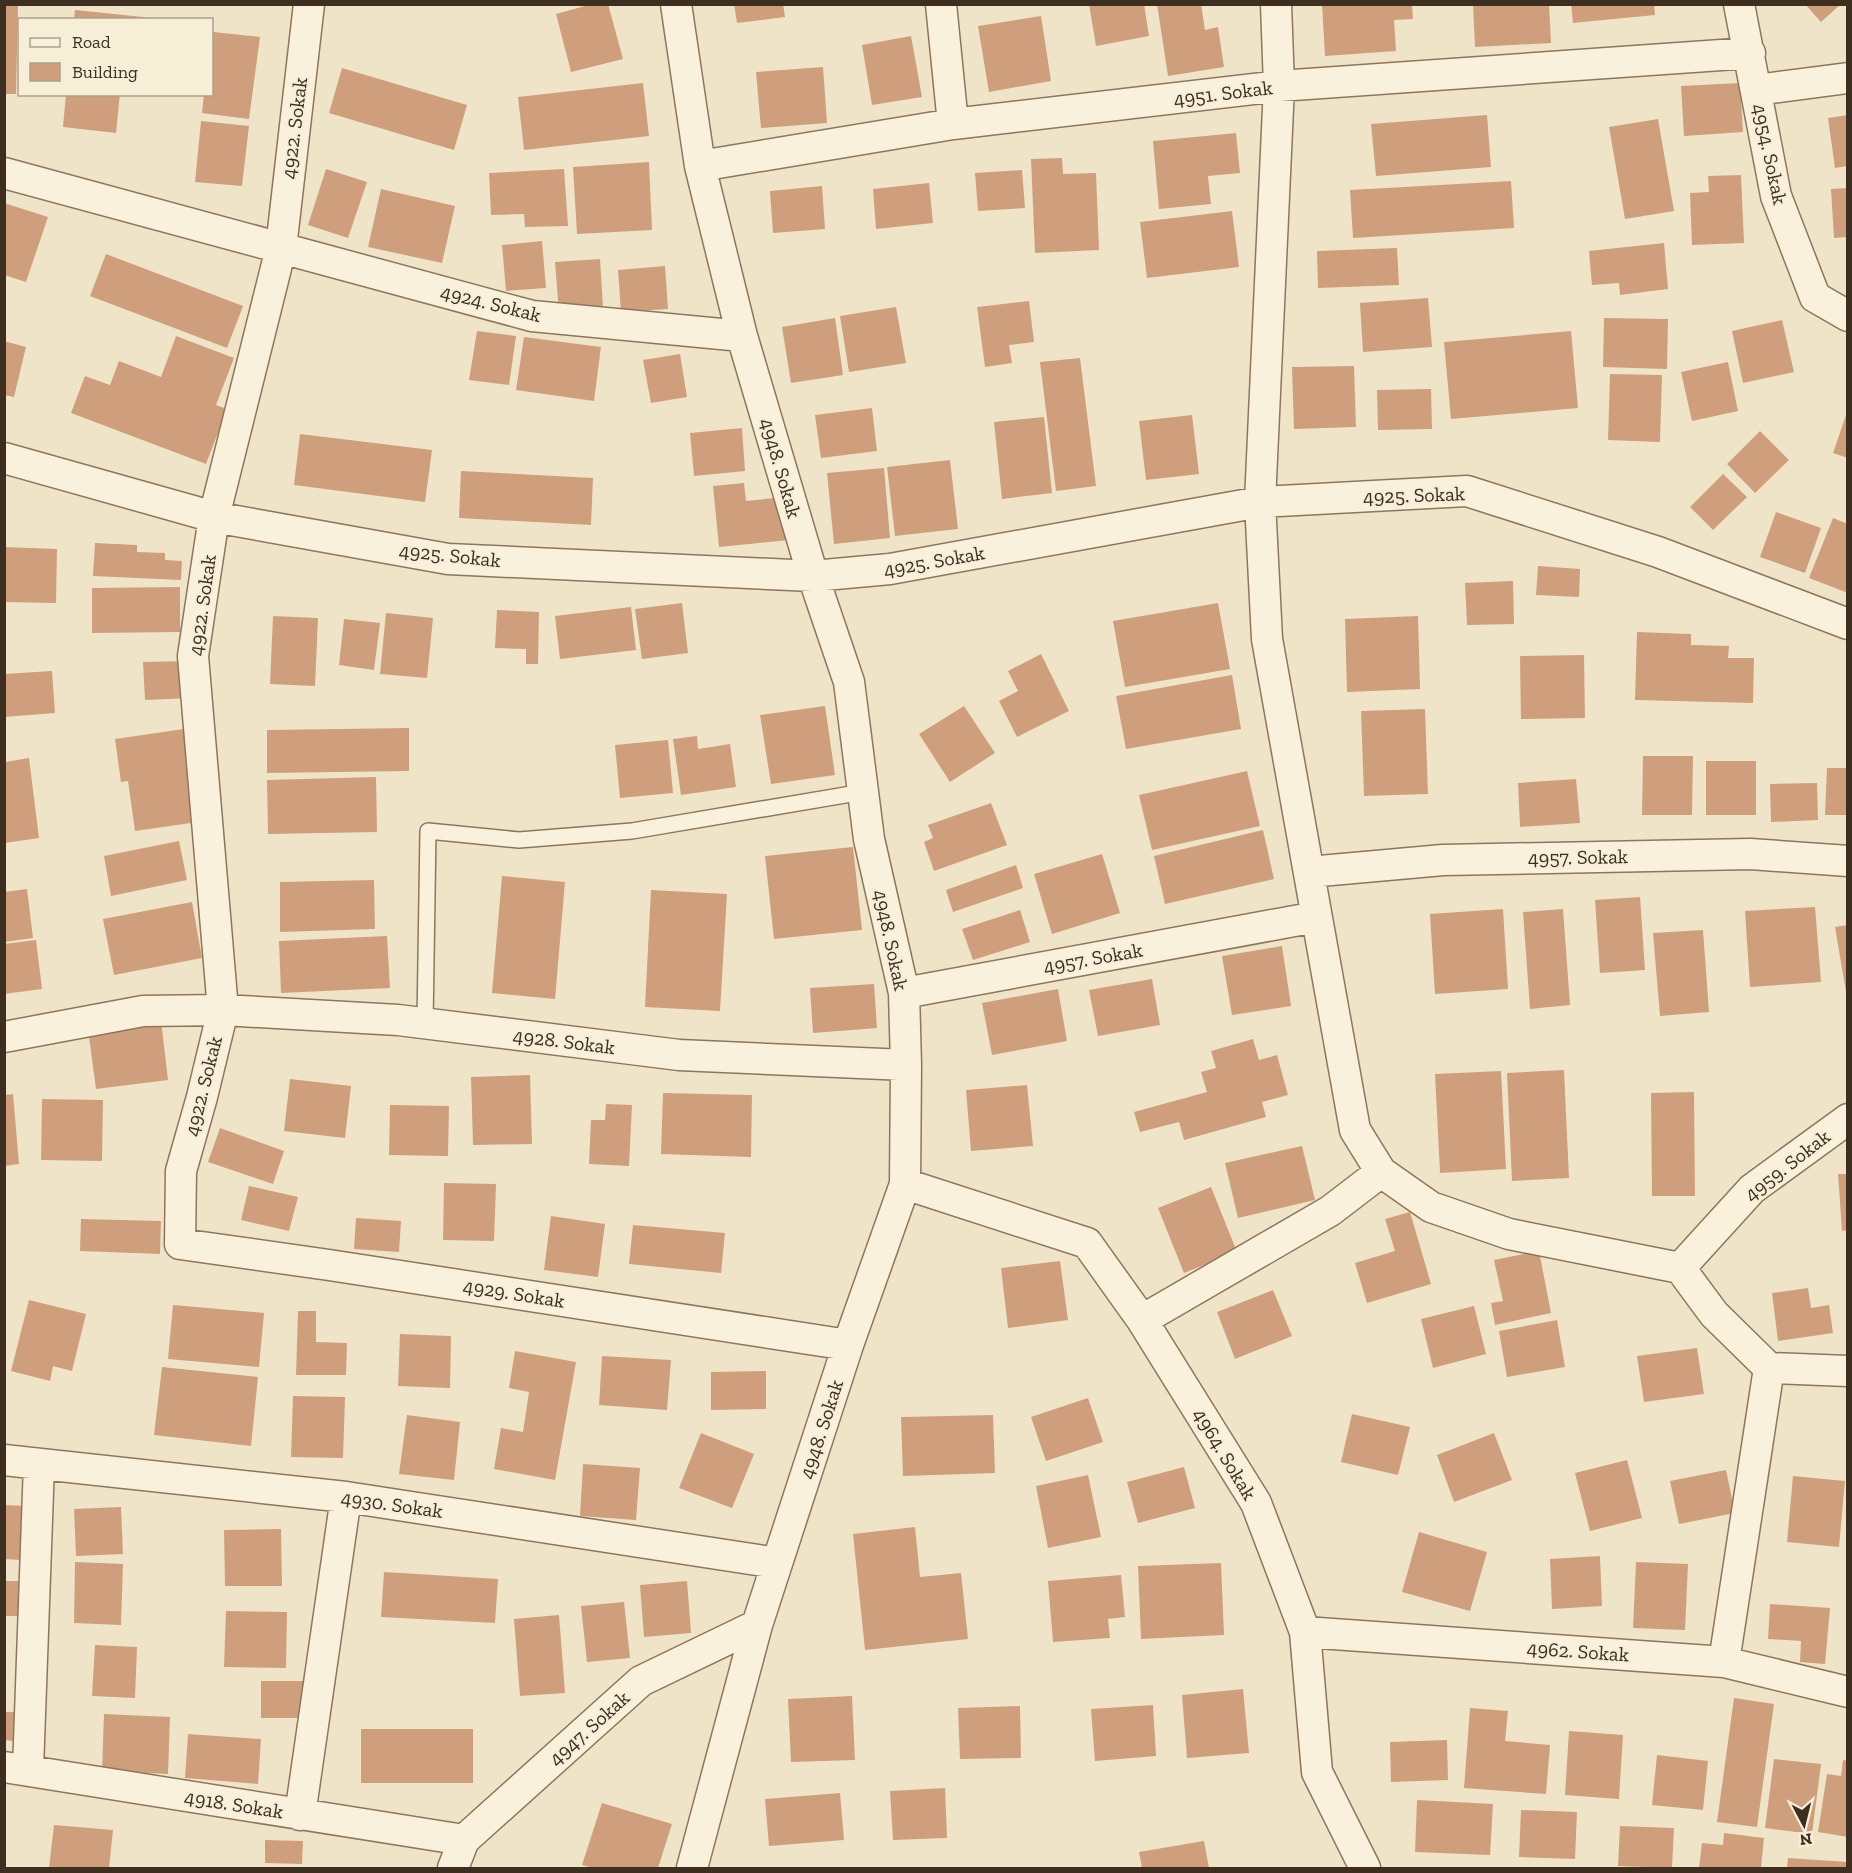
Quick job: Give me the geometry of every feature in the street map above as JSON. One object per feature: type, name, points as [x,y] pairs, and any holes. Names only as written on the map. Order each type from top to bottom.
[{"type":"street","name":"4922. Sokak","points":[[180,1244],[181,1171],[223,1010],[193,656],[214,517],[281,248],[309,4]]},
{"type":"street","name":"4948. Sokak","points":[[676,4],[700,166],[742,336],[813,576],[849,682],[868,839],[904,993],[906,1065],[904,1184],[848,1345],[757,1625],[692,1869]]},
{"type":"street","points":[[941,4],[953,124]]},
{"type":"street","points":[[1276,4],[1279,86],[1260,502],[1268,639],[1355,1130],[1381,1172],[1431,1207],[1509,1234],[1680,1268],[1714,1314],[1769,1368],[1848,1371]]},
{"type":"street","name":"4954. Sokak","points":[[1739,4],[1776,196],[1815,297],[1848,316]]},
{"type":"street","name":"4951. Sokak","points":[[700,166],[953,124],[1279,86],[1750,53]]},
{"type":"street","points":[[1756,90],[1848,78]]},
{"type":"street","name":"4924. Sokak","points":[[4,173],[532,316],[742,336]]},
{"type":"street","name":"4925. Sokak","points":[[4,458],[214,517],[448,559],[813,576],[890,569],[1260,502],[1467,491],[1658,552],[1848,624]]},
{"type":"street","name":"4957. Sokak","points":[[1309,872],[1443,860],[1750,854],[1848,861]]},
{"type":"street","name":"4957. Sokak","points":[[904,993],[1316,917]]},
{"type":"street","name":"4928. Sokak","points":[[4,1037],[143,1011],[223,1010],[398,1020],[679,1055],[906,1065]]},
{"type":"street","name":"4959. Sokak","points":[[1680,1268],[1752,1189],[1848,1119]]},
{"type":"street","points":[[1143,1320],[1330,1211],[1381,1172]]},
{"type":"street","name":"4964. Sokak","points":[[904,1184],[1087,1243],[1143,1320],[1256,1503],[1305,1632],[1317,1772],[1365,1869]]},
{"type":"street","name":"4929. Sokak","points":[[180,1244],[848,1345]]},
{"type":"street","points":[[1724,1662],[1769,1368]]},
{"type":"street","name":"4930. Sokak","points":[[4,1460],[346,1497],[777,1563]]},
{"type":"street","points":[[16,1768],[39,1464]]},
{"type":"street","points":[[300,1815],[346,1497]]},
{"type":"street","name":"4947. Sokak","points":[[453,1869],[465,1840],[641,1682],[757,1625]]},
{"type":"street","name":"4962. Sokak","points":[[1305,1632],[1724,1662],[1848,1692]]},
{"type":"street","name":"4918. Sokak","points":[[16,1768],[465,1840]]},
{"type":"lane","points":[[425,1024],[428,831],[519,840],[632,831],[863,792]]},
{"type":"building","points":[[4,4],[18,4],[16,94],[4,94]]},
{"type":"building","points":[[592,4],[608,4],[623,59],[571,72],[556,14]]},
{"type":"building","points":[[734,4],[783,4],[785,17],[737,23]]},
{"type":"building","points":[[1089,4],[1144,4],[1149,36],[1096,46]]},
{"type":"building","points":[[1157,4],[1201,4],[1205,30],[1218,27],[1224,67],[1168,76]]},
{"type":"building","points":[[1322,4],[1412,4],[1413,19],[1394,20],[1396,51],[1325,56]]},
{"type":"building","points":[[1473,4],[1549,4],[1551,43],[1475,47]]},
{"type":"building","points":[[1571,4],[1654,4],[1655,15],[1573,23]]},
{"type":"building","points":[[1805,4],[1841,4],[1821,22]]},
{"type":"building","points":[[75,10],[153,18],[74,18]]},
{"type":"building","points":[[1041,16],[1051,81],[989,92],[978,26]]},
{"type":"building","points":[[213,32],[260,37],[249,119],[202,113],[204,96],[213,96]]},
{"type":"building","points":[[911,36],[922,97],[872,105],[862,45]]},
{"type":"building","points":[[823,67],[827,123],[761,128],[756,72]]},
{"type":"building","points":[[342,68],[467,105],[454,150],[329,113]]},
{"type":"building","points":[[643,83],[649,136],[524,150],[518,97]]},
{"type":"building","points":[[1740,83],[1743,132],[1684,136],[1681,86]]},
{"type":"building","points":[[66,96],[120,96],[116,133],[63,127]]},
{"type":"building","points":[[1487,115],[1491,167],[1376,176],[1371,124]]},
{"type":"building","points":[[1848,115],[1848,166],[1835,168],[1828,118]]},
{"type":"building","points":[[1658,119],[1674,211],[1625,219],[1609,127]]},
{"type":"building","points":[[201,121],[249,126],[242,186],[195,182]]},
{"type":"building","points":[[1236,133],[1240,173],[1208,176],[1211,204],[1159,209],[1153,141]]},
{"type":"building","points":[[1062,158],[1063,174],[1096,173],[1099,250],[1035,253],[1031,159]]},
{"type":"building","points":[[649,162],[652,230],[577,234],[573,167]]},
{"type":"building","points":[[326,169],[367,182],[348,238],[308,225]]},
{"type":"building","points":[[564,169],[568,226],[525,227],[524,214],[491,215],[489,173]]},
{"type":"building","points":[[1022,170],[1025,208],[978,211],[975,173]]},
{"type":"building","points":[[1741,175],[1744,243],[1692,245],[1690,193],[1709,192],[1708,176]]},
{"type":"building","points":[[1511,181],[1514,228],[1353,238],[1350,190]]},
{"type":"building","points":[[929,183],[933,223],[876,229],[873,189]]},
{"type":"building","points":[[822,186],[825,229],[773,233],[770,191]]},
{"type":"building","points":[[1848,188],[1848,237],[1834,238],[1831,189]]},
{"type":"building","points":[[381,189],[455,206],[442,263],[368,247]]},
{"type":"building","points":[[4,203],[48,217],[26,282],[4,275]]},
{"type":"building","points":[[1232,211],[1239,267],[1147,278],[1140,222]]},
{"type":"building","points":[[542,241],[546,288],[506,291],[502,245]]},
{"type":"building","points":[[1664,243],[1668,289],[1620,295],[1619,283],[1592,285],[1589,251]]},
{"type":"building","points":[[1397,248],[1399,285],[1318,288],[1317,251]]},
{"type":"building","points":[[106,254],[243,306],[227,348],[90,296]]},
{"type":"building","points":[[600,259],[603,308],[559,312],[555,262]]},
{"type":"building","points":[[665,266],[668,309],[621,312],[618,270]]},
{"type":"building","points":[[1428,298],[1432,347],[1363,352],[1360,303]]},
{"type":"building","points":[[1029,301],[1034,342],[1009,345],[1012,363],[985,367],[977,307]]},
{"type":"building","points":[[896,307],[906,363],[849,372],[840,316]]},
{"type":"building","points":[[835,318],[843,375],[791,383],[782,327]]},
{"type":"building","points":[[1604,318],[1668,319],[1667,369],[1603,367]]},
{"type":"building","points":[[1782,320],[1794,372],[1743,383],[1732,331]]},
{"type":"building","points":[[477,331],[516,336],[509,385],[469,380]]},
{"type":"building","points":[[1571,331],[1578,408],[1451,419],[1444,342]]},
{"type":"building","points":[[176,336],[234,358],[216,405],[227,409],[206,464],[71,413],[85,376],[110,385],[119,361],[161,377]]},
{"type":"building","points":[[524,337],[601,347],[594,401],[516,390]]},
{"type":"building","points":[[4,341],[26,347],[14,397],[4,395]]},
{"type":"building","points":[[680,354],[687,397],[651,403],[643,360]]},
{"type":"building","points":[[1080,358],[1096,486],[1056,491],[1040,362]]},
{"type":"building","points":[[1728,362],[1738,411],[1692,421],[1681,372]]},
{"type":"building","points":[[1354,366],[1356,427],[1294,429],[1292,367]]},
{"type":"building","points":[[1610,374],[1662,375],[1660,442],[1608,440]]},
{"type":"building","points":[[1431,389],[1432,429],[1378,430],[1377,390]]},
{"type":"building","points":[[872,408],[877,451],[821,458],[815,415]]},
{"type":"building","points":[[1848,412],[1848,458],[1833,453]]},
{"type":"building","points":[[1192,415],[1199,474],[1146,480],[1139,421]]},
{"type":"building","points":[[1044,417],[1052,493],[1002,499],[994,422]]},
{"type":"building","points":[[742,428],[745,471],[694,476],[690,433]]},
{"type":"building","points":[[1760,431],[1789,460],[1755,493],[1727,464]]},
{"type":"building","points":[[300,434],[432,450],[425,502],[294,485]]},
{"type":"building","points":[[950,460],[958,529],[895,536],[887,467]]},
{"type":"building","points":[[884,468],[890,538],[834,544],[827,473]]},
{"type":"building","points":[[461,471],[593,478],[591,525],[459,518]]},
{"type":"building","points":[[1723,474],[1747,497],[1713,530],[1690,507]]},
{"type":"building","points":[[744,483],[746,501],[785,497],[789,540],[719,547],[713,486]]},
{"type":"building","points":[[1776,512],[1821,528],[1805,573],[1760,557]]},
{"type":"building","points":[[1833,518],[1848,524],[1848,593],[1809,578]]},
{"type":"building","points":[[95,543],[137,545],[137,552],[165,553],[165,560],[182,561],[181,580],[93,576]]},
{"type":"building","points":[[4,547],[57,549],[56,603],[4,602]]},
{"type":"building","points":[[1538,566],[1580,569],[1579,597],[1536,595]]},
{"type":"building","points":[[1513,581],[1514,624],[1467,625],[1465,583]]},
{"type":"building","points":[[180,587],[180,632],[92,633],[92,588]]},
{"type":"building","points":[[682,603],[688,653],[642,659],[635,609]]},
{"type":"building","points":[[1218,603],[1230,669],[1125,687],[1113,621]]},
{"type":"building","points":[[631,607],[636,650],[560,659],[555,616]]},
{"type":"building","points":[[497,610],[539,612],[538,664],[526,664],[526,649],[495,648]]},
{"type":"building","points":[[386,613],[433,618],[427,678],[380,674]]},
{"type":"building","points":[[273,616],[318,618],[315,686],[270,684]]},
{"type":"building","points":[[1418,616],[1420,689],[1347,692],[1345,619]]},
{"type":"building","points":[[344,619],[380,623],[374,670],[339,665]]},
{"type":"building","points":[[1637,632],[1691,634],[1691,645],[1729,646],[1728,658],[1754,658],[1753,703],[1635,700]]},
{"type":"building","points":[[1041,654],[1069,711],[1017,737],[999,701],[1018,691],[1008,671]]},
{"type":"building","points":[[1584,655],[1585,718],[1521,719],[1520,656]]},
{"type":"building","points":[[191,661],[192,698],[145,700],[143,662]]},
{"type":"building","points":[[52,671],[55,713],[4,717],[4,674]]},
{"type":"building","points":[[1232,675],[1241,729],[1126,749],[1116,696]]},
{"type":"building","points":[[825,706],[835,775],[771,784],[760,715]]},
{"type":"building","points":[[964,706],[995,753],[950,782],[919,734]]},
{"type":"building","points":[[1425,709],[1428,794],[1364,796],[1361,711]]},
{"type":"building","points":[[409,728],[409,771],[267,773],[267,730]]},
{"type":"building","points":[[184,729],[198,822],[135,831],[128,781],[121,782],[115,739]]},
{"type":"building","points":[[697,736],[698,749],[730,744],[736,787],[681,795],[673,739]]},
{"type":"building","points":[[668,740],[673,793],[620,798],[615,745]]},
{"type":"building","points":[[1643,756],[1693,756],[1692,815],[1642,815]]},
{"type":"building","points":[[29,758],[39,838],[5,843],[5,762]]},
{"type":"building","points":[[1706,761],[1756,761],[1756,815],[1706,815]]},
{"type":"building","points":[[1827,768],[1848,768],[1848,815],[1825,815]]},
{"type":"building","points":[[1247,771],[1260,826],[1152,850],[1139,795]]},
{"type":"building","points":[[376,777],[377,832],[268,834],[267,780]]},
{"type":"building","points":[[1576,779],[1580,823],[1520,827],[1518,783]]},
{"type":"building","points":[[1817,783],[1818,820],[1771,822],[1770,784]]},
{"type":"building","points":[[991,803],[1007,845],[934,871],[924,842],[933,838],[928,825]]},
{"type":"building","points":[[1263,830],[1274,879],[1165,904],[1154,856]]},
{"type":"building","points":[[179,841],[187,880],[111,896],[104,856]]},
{"type":"building","points":[[853,847],[862,930],[774,939],[765,856]]},
{"type":"building","points":[[1102,854],[1120,913],[1052,934],[1034,874]]},
{"type":"building","points":[[1016,865],[1023,888],[953,912],[946,890]]},
{"type":"building","points":[[502,876],[565,882],[555,999],[492,993]]},
{"type":"building","points":[[374,880],[375,929],[280,932],[280,882]]},
{"type":"building","points":[[27,889],[33,938],[4,942],[4,892]]},
{"type":"building","points":[[651,890],[727,894],[720,1011],[645,1007]]},
{"type":"building","points":[[1640,897],[1645,970],[1600,973],[1595,900]]},
{"type":"building","points":[[192,902],[202,958],[114,975],[103,919]]},
{"type":"building","points":[[1815,907],[1821,982],[1750,987],[1745,911]]},
{"type":"building","points":[[1503,909],[1508,989],[1435,994],[1430,914]]},
{"type":"building","points":[[1563,909],[1570,1005],[1530,1009],[1523,912]]},
{"type":"building","points":[[1020,910],[1030,942],[973,960],[962,929]]},
{"type":"building","points":[[1848,925],[1848,992],[1846,992],[1835,927]]},
{"type":"building","points":[[1703,930],[1709,1012],[1660,1016],[1653,933]]},
{"type":"building","points":[[387,936],[390,988],[281,993],[279,941]]},
{"type":"building","points":[[36,940],[42,989],[4,994],[4,944]]},
{"type":"building","points":[[1282,946],[1291,1006],[1232,1015],[1222,956]]},
{"type":"building","points":[[1152,979],[1160,1025],[1098,1036],[1089,990]]},
{"type":"building","points":[[874,984],[877,1028],[813,1033],[810,988]]},
{"type":"building","points":[[1058,989],[1067,1041],[992,1055],[982,1003]]},
{"type":"building","points":[[161,1020],[168,1080],[96,1089],[88,1029]]},
{"type":"building","points":[[1253,1039],[1259,1060],[1277,1055],[1288,1095],[1262,1102],[1266,1117],[1184,1140],[1179,1122],[1140,1132],[1134,1112],[1207,1092],[1201,1072],[1216,1068],[1211,1051]]},
{"type":"building","points":[[1564,1070],[1569,1178],[1512,1181],[1507,1073]]},
{"type":"building","points":[[1501,1071],[1506,1169],[1440,1173],[1435,1074]]},
{"type":"building","points":[[530,1075],[532,1144],[473,1145],[471,1077]]},
{"type":"building","points":[[290,1079],[351,1086],[345,1138],[284,1131]]},
{"type":"building","points":[[1027,1085],[1033,1146],[971,1151],[966,1090]]},
{"type":"building","points":[[1694,1092],[1695,1196],[1652,1196],[1651,1093]]},
{"type":"building","points":[[663,1093],[752,1095],[751,1157],[661,1154]]},
{"type":"building","points":[[13,1094],[19,1164],[4,1166],[4,1095]]},
{"type":"building","points":[[42,1099],[103,1100],[102,1161],[41,1160]]},
{"type":"building","points":[[606,1104],[632,1105],[629,1166],[589,1164],[591,1120],[605,1120]]},
{"type":"building","points":[[390,1105],[449,1106],[448,1156],[389,1155]]},
{"type":"building","points":[[220,1128],[284,1151],[273,1184],[208,1162]]},
{"type":"building","points":[[1302,1146],[1315,1200],[1238,1218],[1225,1163]]},
{"type":"building","points":[[1838,1174],[1848,1174],[1848,1230],[1842,1231]]},
{"type":"building","points":[[444,1183],[496,1184],[494,1241],[443,1240]]},
{"type":"building","points":[[249,1186],[298,1197],[289,1231],[241,1220]]},
{"type":"building","points":[[1211,1187],[1237,1252],[1184,1273],[1158,1208]]},
{"type":"building","points":[[1410,1212],[1431,1284],[1367,1303],[1355,1263],[1395,1251],[1385,1219]]},
{"type":"building","points":[[551,1216],[605,1224],[598,1277],[544,1270]]},
{"type":"building","points":[[356,1218],[401,1221],[399,1252],[354,1249]]},
{"type":"building","points":[[81,1219],[161,1221],[160,1254],[80,1251]]},
{"type":"building","points":[[633,1225],[725,1233],[721,1273],[629,1264]]},
{"type":"building","points":[[1539,1251],[1551,1313],[1495,1325],[1491,1303],[1503,1301],[1494,1260]]},
{"type":"building","points":[[1060,1261],[1068,1320],[1008,1328],[1001,1268]]},
{"type":"building","points":[[1808,1288],[1811,1308],[1829,1305],[1833,1333],[1778,1341],[1772,1293]]},
{"type":"building","points":[[1273,1290],[1292,1336],[1235,1359],[1217,1312]]},
{"type":"building","points":[[29,1300],[86,1314],[72,1371],[53,1366],[50,1381],[11,1371]]},
{"type":"building","points":[[173,1305],[264,1313],[259,1367],[168,1359]]},
{"type":"building","points":[[1474,1306],[1486,1354],[1433,1368],[1421,1319]]},
{"type":"building","points":[[298,1311],[316,1311],[316,1342],[347,1343],[346,1375],[296,1375]]},
{"type":"building","points":[[1557,1320],[1565,1367],[1507,1377],[1499,1331]]},
{"type":"building","points":[[400,1334],[451,1336],[450,1388],[398,1386]]},
{"type":"building","points":[[1697,1348],[1704,1394],[1644,1402],[1637,1356]]},
{"type":"building","points":[[515,1351],[576,1362],[555,1480],[494,1469],[501,1428],[523,1432],[529,1392],[509,1388]]},
{"type":"building","points":[[602,1356],[671,1360],[667,1410],[599,1405]]},
{"type":"building","points":[[162,1367],[258,1377],[251,1446],[154,1435]]},
{"type":"building","points":[[766,1371],[766,1409],[711,1410],[711,1372]]},
{"type":"building","points":[[293,1396],[345,1397],[343,1458],[291,1457]]},
{"type":"building","points":[[1088,1398],[1103,1442],[1046,1461],[1031,1417]]},
{"type":"building","points":[[1352,1414],[1410,1427],[1398,1475],[1341,1462]]},
{"type":"building","points":[[407,1415],[460,1422],[454,1480],[399,1474]]},
{"type":"building","points":[[993,1415],[995,1473],[903,1476],[901,1417]]},
{"type":"building","points":[[701,1433],[754,1454],[732,1508],[679,1488]]},
{"type":"building","points":[[1494,1433],[1512,1480],[1454,1502],[1437,1455]]},
{"type":"building","points":[[1627,1460],[1642,1518],[1590,1531],[1575,1473]]},
{"type":"building","points":[[583,1464],[640,1468],[636,1520],[580,1516]]},
{"type":"building","points":[[1184,1467],[1195,1508],[1138,1523],[1127,1482]]},
{"type":"building","points":[[1726,1470],[1735,1513],[1679,1524],[1670,1481]]},
{"type":"building","points":[[1088,1475],[1101,1537],[1048,1548],[1036,1486]]},
{"type":"building","points":[[1793,1476],[1845,1481],[1839,1547],[1787,1542]]},
{"type":"building","points":[[4,1505],[25,1506],[22,1560],[4,1559]]},
{"type":"building","points":[[121,1507],[123,1554],[76,1556],[74,1509]]},
{"type":"building","points":[[915,1527],[920,1577],[961,1573],[968,1639],[865,1650],[853,1534]]},
{"type":"building","points":[[281,1529],[282,1586],[225,1586],[224,1530]]},
{"type":"building","points":[[1419,1532],[1487,1552],[1470,1611],[1402,1592]]},
{"type":"building","points":[[1600,1556],[1602,1606],[1552,1609],[1550,1559]]},
{"type":"building","points":[[75,1562],[123,1564],[121,1625],[74,1623]]},
{"type":"building","points":[[1636,1562],[1688,1564],[1685,1630],[1633,1628]]},
{"type":"building","points":[[1221,1563],[1224,1635],[1141,1639],[1138,1566]]},
{"type":"building","points":[[384,1572],[498,1579],[495,1623],[381,1617]]},
{"type":"building","points":[[1121,1575],[1125,1617],[1108,1619],[1110,1638],[1053,1642],[1048,1581]]},
{"type":"building","points":[[4,1581],[22,1581],[24,1616],[4,1616]]},
{"type":"building","points":[[687,1581],[691,1633],[644,1637],[640,1585]]},
{"type":"building","points":[[624,1602],[630,1658],[587,1662],[581,1606]]},
{"type":"building","points":[[1770,1604],[1830,1608],[1825,1664],[1800,1662],[1801,1641],[1768,1639]]},
{"type":"building","points":[[226,1611],[287,1612],[286,1668],[224,1667]]},
{"type":"building","points":[[559,1615],[565,1693],[520,1696],[514,1619]]},
{"type":"building","points":[[95,1645],[137,1647],[135,1698],[92,1696]]},
{"type":"building","points":[[261,1681],[308,1681],[308,1718],[261,1718]]},
{"type":"building","points":[[1243,1689],[1249,1753],[1187,1758],[1182,1695]]},
{"type":"building","points":[[852,1696],[855,1760],[791,1762],[788,1699]]},
{"type":"building","points":[[1734,1698],[1774,1704],[1757,1827],[1717,1822]]},
{"type":"building","points":[[1153,1705],[1156,1756],[1095,1761],[1091,1709]]},
{"type":"building","points":[[1020,1706],[1021,1758],[960,1759],[958,1708]]},
{"type":"building","points":[[1470,1708],[1508,1711],[1505,1741],[1550,1745],[1546,1794],[1464,1788]]},
{"type":"building","points":[[4,1712],[15,1712],[14,1741],[4,1740]]},
{"type":"building","points":[[104,1714],[170,1717],[168,1774],[102,1771]]},
{"type":"building","points":[[361,1729],[473,1729],[473,1783],[361,1783]]},
{"type":"building","points":[[1569,1731],[1623,1735],[1619,1799],[1565,1795]]},
{"type":"building","points":[[188,1734],[261,1739],[258,1784],[185,1778]]},
{"type":"building","points":[[1447,1740],[1448,1780],[1391,1782],[1390,1742]]},
{"type":"building","points":[[1657,1755],[1708,1761],[1703,1810],[1652,1805]]},
{"type":"building","points":[[1774,1759],[1821,1764],[1812,1834],[1765,1828]]},
{"type":"building","points":[[1843,1760],[1848,1761],[1848,1837],[1818,1832],[1827,1774],[1841,1776]]},
{"type":"building","points":[[945,1788],[947,1838],[893,1840],[890,1791]]},
{"type":"building","points":[[840,1793],[844,1840],[769,1846],[765,1799]]},
{"type":"building","points":[[1417,1800],[1493,1804],[1490,1855],[1415,1852]]},
{"type":"building","points":[[602,1803],[672,1824],[658,1868],[593,1868],[582,1865]]},
{"type":"building","points":[[1521,1810],[1577,1812],[1575,1859],[1519,1857]]},
{"type":"building","points":[[54,1825],[113,1830],[109,1868],[49,1868]]},
{"type":"building","points":[[1620,1826],[1674,1828],[1672,1868],[1618,1866]]},
{"type":"building","points":[[1724,1833],[1764,1838],[1761,1868],[1699,1868],[1702,1843],[1723,1845]]},
{"type":"building","points":[[265,1840],[303,1841],[302,1864],[265,1863]]},
{"type":"building","points":[[1204,1841],[1209,1868],[1142,1868],[1139,1852]]},
{"type":"building","points":[[1788,1858],[1848,1862],[1848,1868],[1787,1868]]}]
